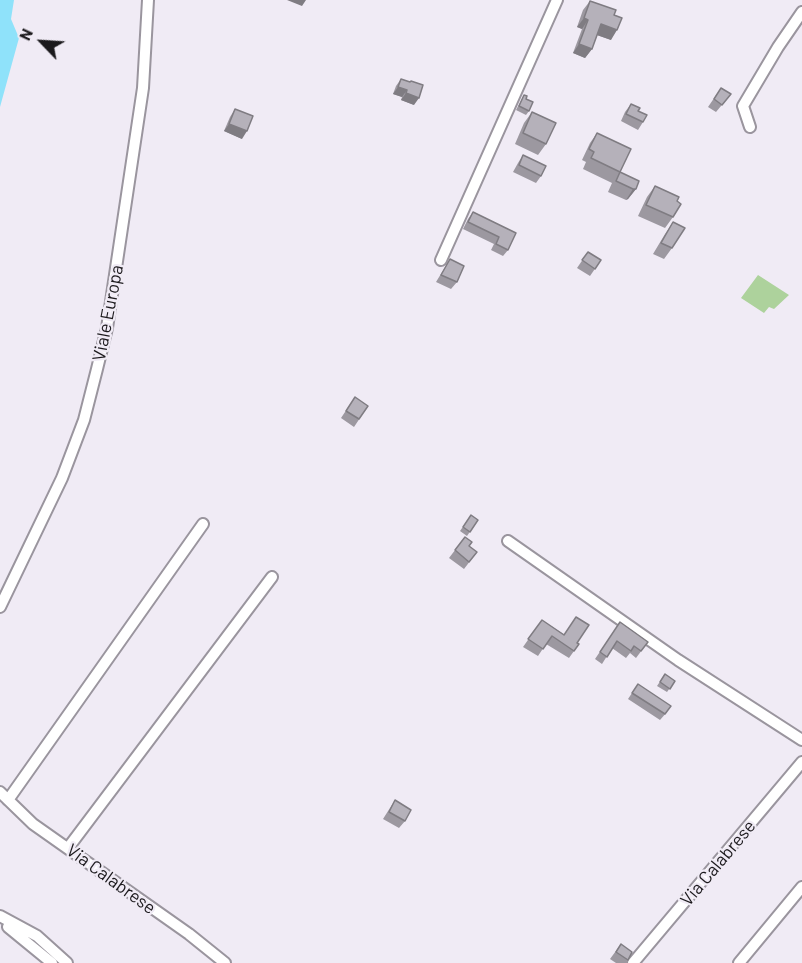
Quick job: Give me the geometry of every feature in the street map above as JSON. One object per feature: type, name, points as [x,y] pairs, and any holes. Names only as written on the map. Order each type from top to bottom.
[{"type":"street","name":"Viale Europa","points":[[0,607],[62,478],[84,420],[107,328],[141,99],[148,0]]},
{"type":"street","points":[[441,260],[557,0]]},
{"type":"street","points":[[750,127],[743,106],[802,12]]},
{"type":"street","points":[[8,800],[203,524]]},
{"type":"street","points":[[508,541],[678,660],[802,740]]},
{"type":"street","points":[[68,848],[272,577]]},
{"type":"street","name":"Via Calabrese","points":[[633,963],[802,762]]},
{"type":"street","name":"Via Calabrese","points":[[0,792],[33,824],[189,934],[225,963]]},
{"type":"street","points":[[739,963],[802,887]]},
{"type":"street","points":[[0,916],[37,936],[67,963]]},
{"type":"street","points":[[0,921],[52,963]]},
{"type":"green space","points":[[758,275],[789,295],[774,309],[769,307],[764,313],[741,298]]},
{"type":"water","points":[[0,0],[14,0],[11,19],[19,38],[0,107]]},
{"type":"building","points":[[590,1],[616,10],[614,15],[622,18],[617,30],[601,24],[592,49],[579,44],[588,20],[584,18]]},
{"type":"building","points":[[401,79],[423,85],[419,98],[398,87]]},
{"type":"building","points":[[721,88],[731,94],[722,105],[714,99]]},
{"type":"building","points":[[524,95],[527,96],[526,99],[533,102],[529,111],[519,106]]},
{"type":"building","points":[[631,104],[640,108],[638,111],[647,115],[643,122],[626,114]]},
{"type":"building","points":[[235,109],[253,116],[247,131],[229,124]]},
{"type":"building","points":[[532,112],[556,123],[546,144],[523,133]]},
{"type":"building","points":[[597,133],[631,149],[620,172],[591,158],[594,152],[589,149]]},
{"type":"building","points":[[523,155],[546,166],[541,176],[519,165]]},
{"type":"building","points":[[620,172],[639,181],[636,189],[616,181]]},
{"type":"building","points":[[655,186],[679,197],[677,201],[681,204],[673,217],[646,205]]},
{"type":"building","points":[[473,212],[516,233],[508,250],[496,244],[499,237],[468,222]]},
{"type":"building","points":[[673,222],[685,228],[672,248],[661,243]]},
{"type":"building","points":[[588,252],[601,260],[595,269],[582,260]]},
{"type":"building","points":[[450,259],[464,266],[457,282],[441,275]]},
{"type":"building","points":[[355,397],[368,406],[359,419],[346,411]]},
{"type":"building","points":[[471,515],[478,520],[470,532],[463,527]]},
{"type":"building","points":[[465,537],[472,542],[469,546],[477,552],[469,562],[455,550]]},
{"type":"building","points":[[576,617],[589,625],[574,651],[552,636],[543,649],[528,639],[542,620],[564,635]]},
{"type":"building","points":[[620,622],[648,642],[641,651],[634,646],[631,651],[617,641],[607,657],[600,652]]},
{"type":"building","points":[[665,674],[675,681],[670,689],[660,682]]},
{"type":"building","points":[[638,684],[671,706],[665,714],[632,693]]},
{"type":"building","points":[[395,800],[411,810],[405,821],[389,812]]},
{"type":"building","points":[[621,944],[632,952],[628,960],[616,952]]}]
